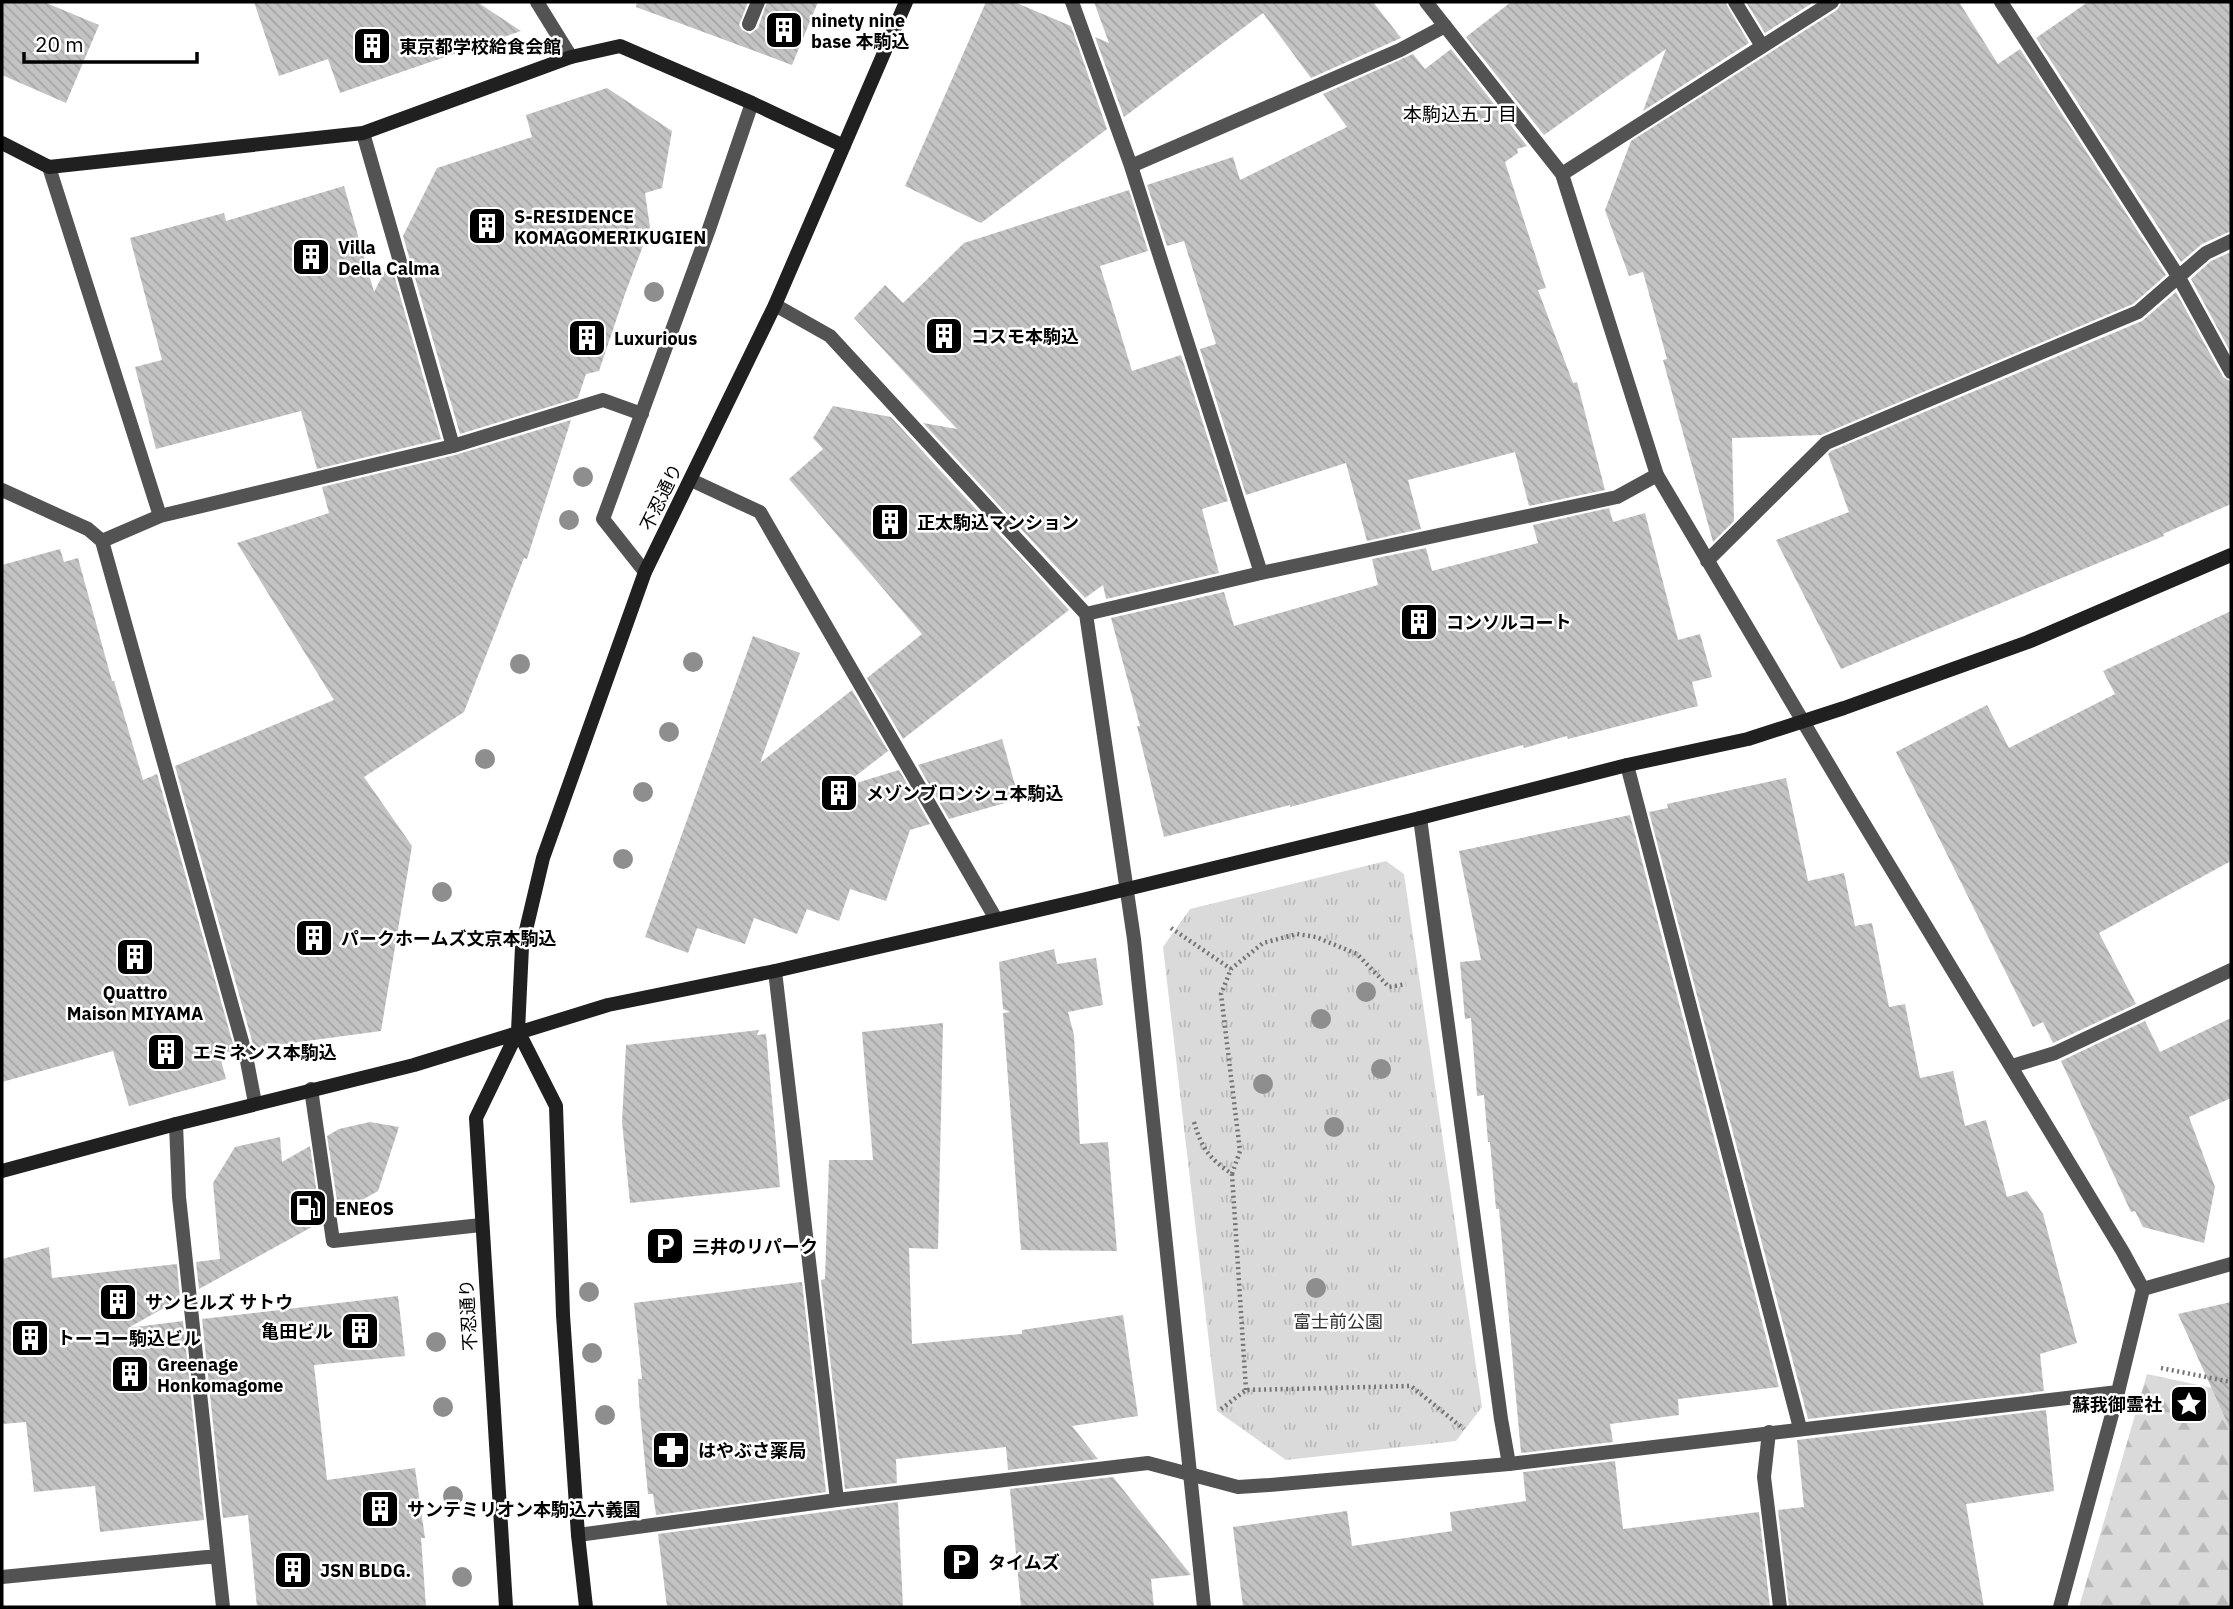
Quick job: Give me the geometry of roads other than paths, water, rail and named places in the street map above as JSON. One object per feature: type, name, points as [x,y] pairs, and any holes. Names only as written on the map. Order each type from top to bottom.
[{"type":"street","points":[[537,2],[572,57]]},
{"type":"street","points":[[749,24],[758,2]]},
{"type":"street","name":"不忍通り","points":[[506,1607],[476,1118],[518,1031],[522,947],[543,858],[645,572],[775,305],[906,2]]},
{"type":"street","points":[[1072,2],[1131,166],[1261,573]]},
{"type":"street","points":[[1426,2],[1562,174],[1657,475],[2143,1289],[2060,1607]]},
{"type":"street","points":[[1735,2],[1762,46]]},
{"type":"street","points":[[1562,174],[1832,2]]},
{"type":"street","points":[[2001,2],[2178,276],[2231,372]]},
{"type":"street","points":[[1131,166],[1400,50],[1445,26]]},
{"type":"street","points":[[2,142],[49,167],[363,133],[572,57],[620,46],[844,146]]},
{"type":"street","points":[[645,572],[603,519],[733,163],[752,103]]},
{"type":"street","points":[[363,133],[453,446]]},
{"type":"street","points":[[49,167],[160,516]]},
{"type":"street","points":[[1707,561],[1826,443],[2138,312],[2206,253],[2231,241]]},
{"type":"street","points":[[775,305],[830,336],[1086,614],[1127,889],[1204,1607]]},
{"type":"street","points":[[102,541],[160,516],[453,446],[603,400],[642,414]]},
{"type":"street","points":[[1086,614],[1261,573],[1617,497],[1657,475]]},
{"type":"street","points":[[691,480],[760,512],[996,919]]},
{"type":"street","points":[[2,490],[88,529],[102,541],[246,1056],[255,1103]]},
{"type":"street","points":[[2,1171],[255,1103],[414,1065],[608,1005],[775,971],[1127,889],[1627,765],[1748,738],[2028,642],[2231,555]]},
{"type":"street","points":[[1627,765],[1800,1428]]},
{"type":"street","points":[[1420,818],[1509,1464]]},
{"type":"street","points":[[2012,1066],[2055,1053],[2231,970]]},
{"type":"street","points":[[775,971],[837,1500]]},
{"type":"street","name":"不忍通り","points":[[518,1031],[556,1106],[563,1315],[578,1535],[586,1607]]},
{"type":"street","points":[[311,1090],[333,1241],[481,1225]]},
{"type":"street","points":[[176,1124],[179,1197],[223,1607]]},
{"type":"street","points":[[2143,1289],[2231,1264]]},
{"type":"street","points":[[578,1535],[1148,1462],[1238,1487],[1509,1464],[2118,1392]]},
{"type":"street","points":[[1769,1432],[1765,1477],[1780,1607]]},
{"type":"street","points":[[2,1577],[217,1556]]},
{"type":"place","name":"ninety nine base 本駒込","points":[[784,30]]},
{"type":"place","name":"東京都学校給食会館","points":[[372,46]]},
{"type":"place","name":"S-RESIDENCE KOMAGOMERIKUGIEN","points":[[487,226]]},
{"type":"place","name":"Villa Della Calma","points":[[311,257]]},
{"type":"place","name":"コスモ本駒込","points":[[944,336]]},
{"type":"place","name":"Luxurious","points":[[587,338]]},
{"type":"place","name":"正太駒込マンション","points":[[890,522]]},
{"type":"place","name":"コンソルコート","points":[[1419,622]]},
{"type":"place","name":"メゾンブロンシュ本駒込","points":[[839,793]]},
{"type":"place","name":"パークホームズ文京本駒込","points":[[314,938]]},
{"type":"place","name":"Quattro Maison MIYAMA","points":[[135,957]]},
{"type":"place","name":"エミネンス本駒込","points":[[166,1052]]},
{"type":"place","name":"ENEOS","points":[[308,1208]]},
{"type":"place","name":"三井のリパーク","points":[[665,1246]]},
{"type":"place","name":"サンヒルズ サトウ","points":[[118,1302]]},
{"type":"place","name":"亀田ビル","points":[[360,1331]]},
{"type":"place","name":"トーコー駒込ビル","points":[[30,1338]]},
{"type":"place","name":"Greenage Honkomagome","points":[[130,1374]]},
{"type":"place","name":"蘇我御霊社","points":[[2189,1404]]},
{"type":"place","name":"はやぶさ薬局","points":[[671,1450]]},
{"type":"place","name":"サンテミリオン本駒込六義園","points":[[380,1509]]},
{"type":"place","name":"タイムズ","points":[[961,1562]]},
{"type":"place","name":"JSN BLDG.","points":[[293,1570]]},
{"type":"district","name":"本駒込五丁目","points":[[1460,114]]},
{"type":"park label","name":"富士前公園","points":[[1338,1321]]}]
